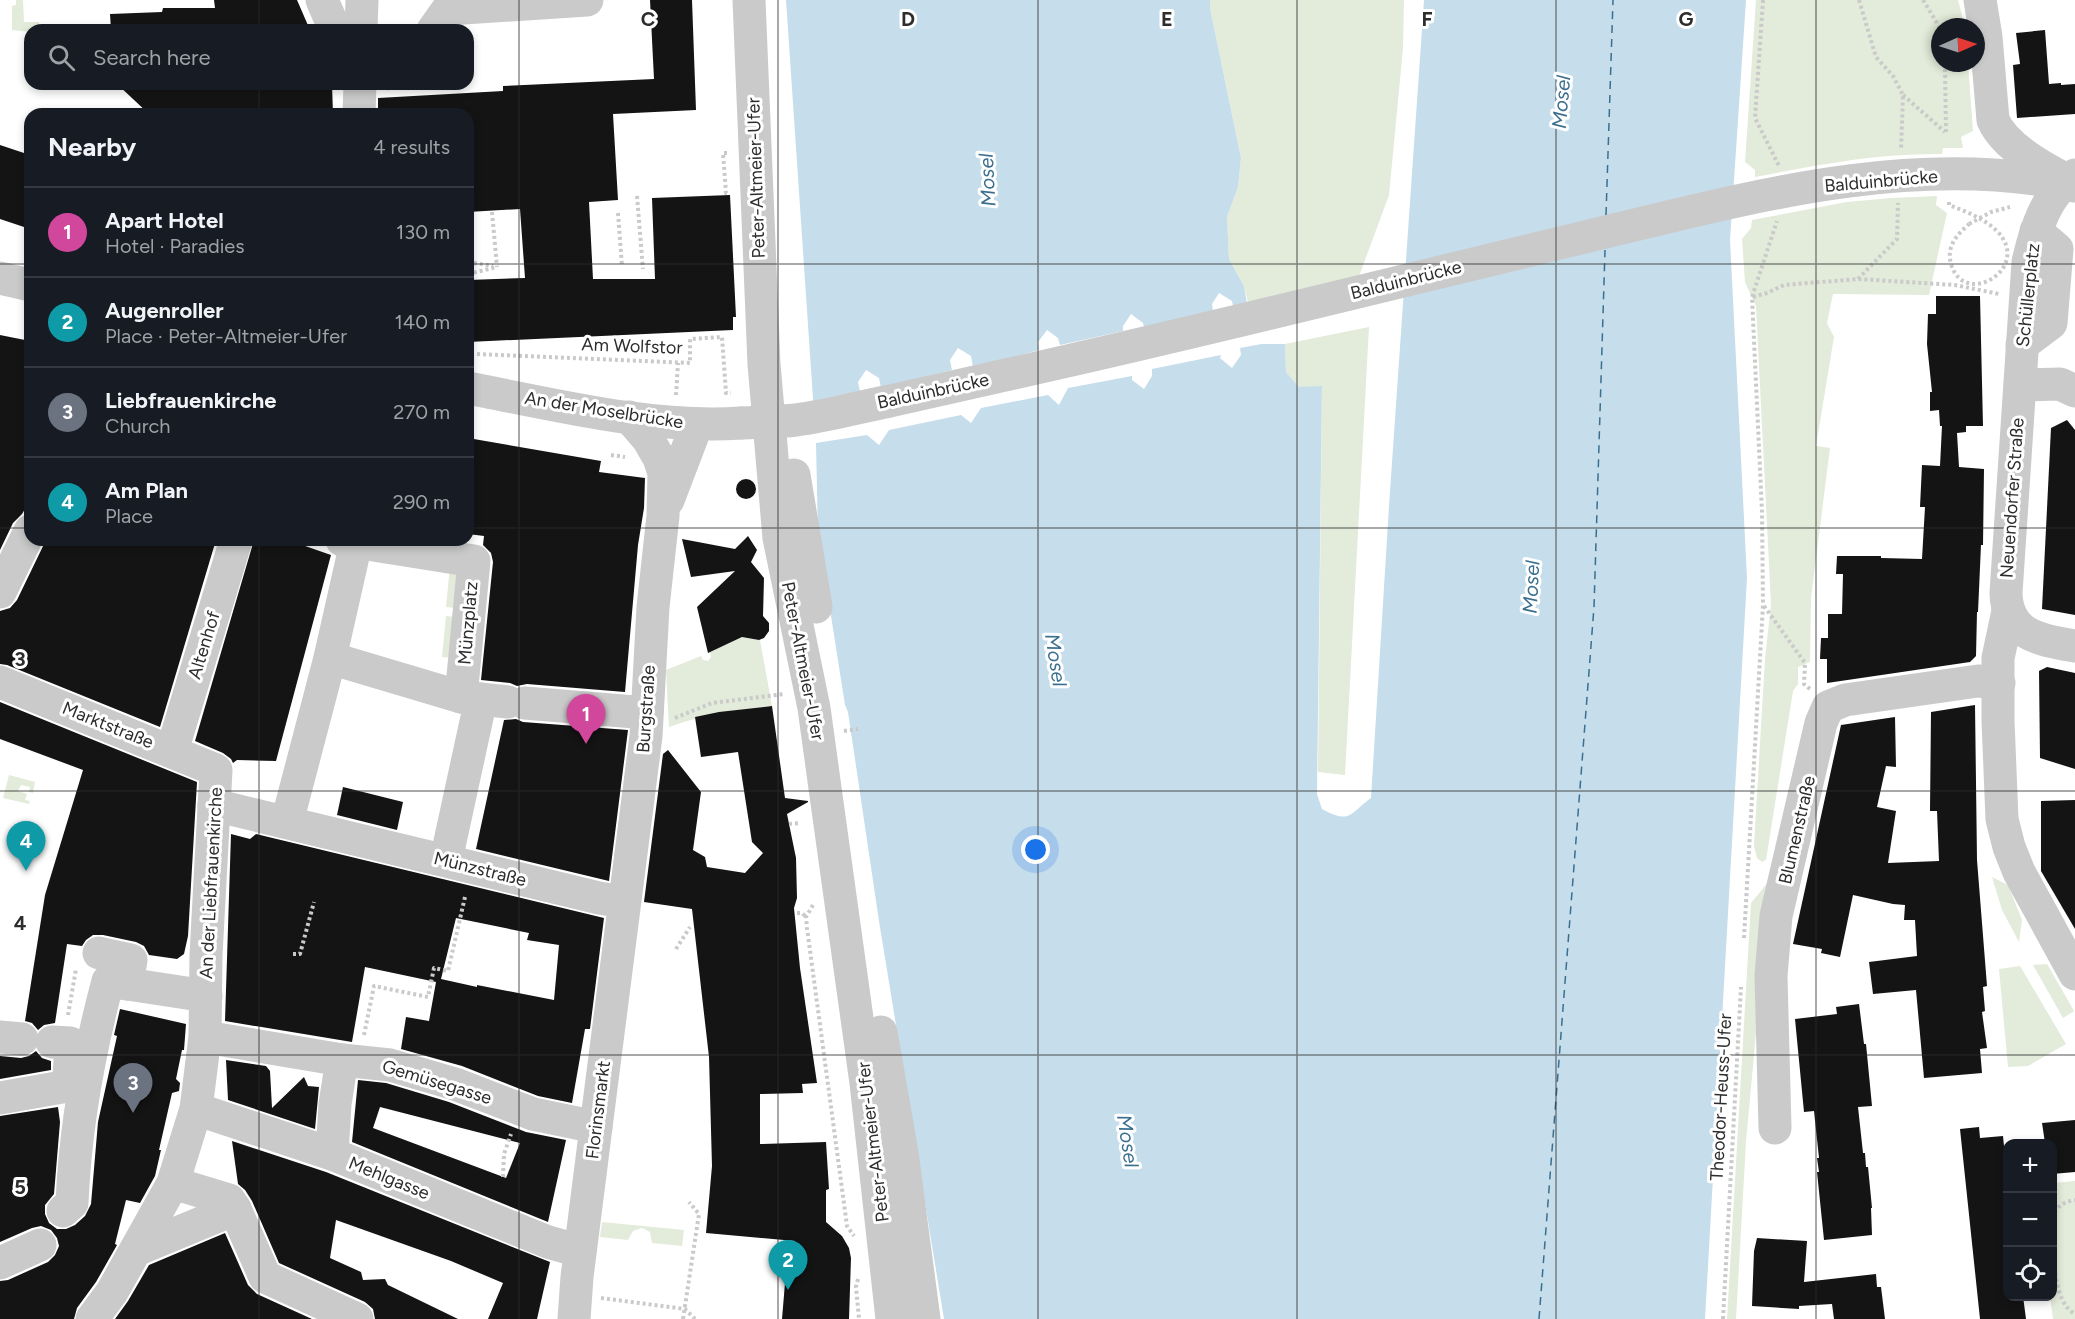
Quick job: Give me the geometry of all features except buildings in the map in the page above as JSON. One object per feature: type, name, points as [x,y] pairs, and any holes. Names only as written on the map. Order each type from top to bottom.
[{"type":"street","points":[[322,0],[332,24]]},
{"type":"street","points":[[361,24],[362,0]]},
{"type":"street","points":[[441,20],[586,0]]},
{"type":"street","name":"Peter-Altmeier-Ufer","points":[[749,0],[746,250],[764,364],[779,538],[814,708],[866,1083],[892,1319]]},
{"type":"street","points":[[1980,0],[1986,37],[1993,120],[1997,129],[2044,169],[2072,180]]},
{"type":"street","points":[[359,108],[360,90]]},
{"type":"street","name":"Balduinbrücke","points":[[738,408],[798,419],[964,385],[1226,325],[1743,199],[1831,184],[1921,175],[2004,175],[2072,180]]},
{"type":"street","name":"Schüllerplatz","points":[[2021,385],[2028,262],[2045,208],[2072,180]]},
{"type":"street","points":[[0,278],[24,284]]},
{"type":"street","points":[[2021,385],[2060,384],[2075,391]]},
{"type":"street","name":"Neuendorfer Straße","points":[[2021,385],[2006,593],[2006,607],[2019,625],[1998,658],[2002,819],[2009,847],[2032,899],[2075,974]]},
{"type":"street","name":"An der Moselbrücke","points":[[474,389],[629,417],[696,424],[738,408]]},
{"type":"street","name":"Peter-Altmeier-Ufer","points":[[786,404],[797,493],[825,653],[878,1012],[902,1153],[924,1319]]},
{"type":"street","name":"Burgstraße","points":[[623,902],[640,785],[656,717],[653,608],[663,516],[664,473],[659,458],[648,439],[629,417]]},
{"type":"street","name":"Burgstraße","points":[[663,516],[696,424]]},
{"type":"street","points":[[0,592],[24,543]]},
{"type":"street","name":"Altenhof","points":[[172,751],[234,546]]},
{"type":"street","name":"Münzplatz","points":[[287,822],[330,658],[348,546]]},
{"type":"street","name":"Münzplatz","points":[[380,546],[474,561],[494,700],[446,860]]},
{"type":"street","points":[[2019,625],[2043,641],[2075,646]]},
{"type":"street","points":[[330,658],[412,690],[656,717]]},
{"type":"street","name":"Blumenstraße","points":[[1775,1128],[1771,976],[1776,916],[1821,723],[1828,707],[1845,700],[1978,681],[1999,682]]},
{"type":"street","name":"Marktstraße","points":[[0,682],[216,770]]},
{"type":"street","name":"An der Liebfrauenkirche","points":[[92,1319],[112,1292],[136,1250],[152,1211],[173,1183],[196,1109],[205,1037],[206,955],[216,770]]},
{"type":"street","name":"Münzstraße","points":[[214,805],[287,822],[335,839],[446,860],[623,902]]},
{"type":"street","name":"Florinsmarkt","points":[[575,1307],[623,902]]},
{"type":"street","points":[[63,1212],[72,1203],[74,1163],[68,1048],[94,974]]},
{"type":"street","name":"An der Liebfrauenkirche","points":[[94,974],[206,996]]},
{"type":"street","name":"Gemüsegasse","points":[[205,1037],[351,1061],[390,1065],[455,1084],[533,1114],[596,1127]]},
{"type":"street","points":[[0,1098],[68,1048]]},
{"type":"street","points":[[332,1154],[335,1104],[351,1061]]},
{"type":"street","name":"Mehlgasse","points":[[196,1109],[332,1154],[538,1238],[580,1251]]},
{"type":"street","points":[[173,1183],[229,1200],[265,1277],[357,1319]]},
{"type":"street","points":[[136,1250],[235,1209]]},
{"type":"street","points":[[0,1263],[40,1245]]},
{"type":"path","points":[[1763,0],[1755,118],[1780,168]]},
{"type":"path","points":[[1859,0],[1876,57],[1893,76],[1903,95],[1946,132],[1945,72]]},
{"type":"path","points":[[1923,0],[1934,18]]},
{"type":"path","points":[[1901,151],[1903,95]]},
{"type":"path","points":[[1858,279],[1897,240],[1899,195]]},
{"type":"path","points":[[637,196],[643,269]]},
{"type":"path","points":[[1948,197],[1949,205],[1989,224],[2006,245],[2007,258],[2004,269],[1995,279],[1987,283],[1976,284],[1963,279],[1951,264],[1949,252],[1953,240],[1968,224]]},
{"type":"path","points":[[492,212],[496,267]]},
{"type":"path","points":[[1743,948],[1763,605],[1752,297],[1777,223],[1777,212]]},
{"type":"path","points":[[618,213],[622,266]]},
{"type":"path","points":[[474,263],[496,267]]},
{"type":"path","points":[[474,272],[496,267]]},
{"type":"path","points":[[1752,297],[1767,294],[1784,285],[1858,279],[1955,285],[1999,294]]},
{"type":"path","name":"Am Wolfstor","points":[[477,354],[690,363],[690,339],[722,337],[726,393],[738,408]]},
{"type":"path","points":[[676,398],[678,363]]},
{"type":"path","points":[[610,455],[632,458]]},
{"type":"path","points":[[1763,605],[1805,663],[1804,684]]},
{"type":"path","points":[[656,717],[712,703],[779,694]]},
{"type":"path","points":[[843,731],[858,729]]},
{"type":"path","points":[[789,824],[805,822]]},
{"type":"path","points":[[806,917],[813,906],[812,896]]},
{"type":"path","points":[[351,1061],[361,1049],[375,986],[428,997],[434,968],[448,971],[465,897]]},
{"type":"path","points":[[293,954],[300,954],[314,902]]},
{"type":"path","points":[[797,913],[802,913],[806,917],[847,1226],[854,1235],[857,1245]]},
{"type":"path","points":[[675,950],[690,927]]},
{"type":"path","points":[[68,1048],[94,974]]},
{"type":"path","name":"Theodor-Heuss-Ufer","points":[[1723,1319],[1741,983]]},
{"type":"path","points":[[503,1177],[504,1154],[519,1108]]},
{"type":"path","points":[[2057,1209],[2066,1201],[2075,1200]]},
{"type":"path","points":[[683,1319],[699,1214],[689,1202]]},
{"type":"path","points":[[2053,1247],[2060,1297],[2062,1303],[2075,1314]]},
{"type":"path","points":[[859,1276],[856,1287],[860,1319]]},
{"type":"path","points":[[575,1307],[684,1309],[695,1319]]},
{"type":"green space","points":[[16,0],[23,0],[24,22],[39,22],[39,24],[24,24],[24,31],[12,30],[12,6],[16,5]]},
{"type":"green space","points":[[1210,0],[1404,0],[1403,48],[1389,195],[1358,279],[1249,306],[1244,286],[1229,259],[1227,217],[1238,187],[1241,158]]},
{"type":"green space","points":[[1756,0],[1958,0],[1963,18],[1931,18],[1931,72],[1969,72],[1973,131],[1961,137],[1963,148],[1943,148],[1942,154],[1894,155],[1755,177],[1755,170],[1745,162]]},
{"type":"green space","points":[[1937,196],[1936,205],[1947,213],[1929,295],[1833,294],[1827,323],[1834,337],[1816,446],[1830,448],[1811,598],[1810,662],[1798,667],[1798,684],[1793,691],[1766,860],[1762,862],[1757,858],[1754,846],[1765,659],[1771,604],[1756,306],[1745,282],[1742,239],[1751,228],[1752,220],[1847,202]]},
{"type":"green space","points":[[1369,327],[1345,775],[1318,772],[1322,387],[1299,387],[1286,372],[1285,344]]},
{"type":"green space","points":[[450,566],[470,568],[467,609],[446,607]]},
{"type":"green space","points":[[446,616],[466,618],[462,659],[442,657]]},
{"type":"green space","points":[[742,637],[760,640],[772,706],[707,716],[669,727],[666,670],[701,656],[703,660],[708,661],[711,657],[710,652]]},
{"type":"green space","points":[[9,775],[35,782],[33,793],[29,792],[30,787],[21,785],[18,791],[27,794],[25,800],[30,801],[29,804],[3,798]]},
{"type":"green space","points":[[1992,877],[2008,885],[2022,920],[2019,942],[2002,910]]},
{"type":"green space","points":[[1770,880],[1746,1142],[1736,1319],[1727,1319],[1751,903]]},
{"type":"green space","points":[[2047,964],[2074,1011],[2063,1018],[2033,965]]},
{"type":"green space","points":[[2020,966],[2066,1044],[2028,1066],[2008,1067],[1999,969]]},
{"type":"green space","points":[[2075,1181],[2075,1319],[2053,1319],[2051,1301],[2057,1301],[2057,1183]]},
{"type":"green space","points":[[602,1222],[684,1230],[682,1246],[652,1243],[650,1232],[642,1228],[633,1231],[628,1240],[600,1237]]},
{"type":"water","name":"Mosel","points":[[786,0],[1210,0],[1241,158],[1238,187],[1227,217],[1229,259],[1244,286],[1254,344],[1285,344],[1286,372],[1299,387],[1322,386],[1317,794],[1322,809],[1345,817],[1371,798],[1424,0],[1746,0],[1730,240],[1747,578],[1705,1319],[944,1319],[818,533],[816,443]]},
{"type":"pier","points":[[1219,293],[1232,301],[1233,306],[1251,301],[1256,341],[1278,341],[1240,348],[1241,355],[1232,368],[1220,358],[1221,355],[1152,369],[1152,376],[1144,389],[1132,380],[1132,376],[1068,388],[1059,405],[1048,395],[981,408],[971,423],[961,415],[889,430],[879,445],[867,435],[816,443],[813,448],[809,398],[812,401],[860,391],[858,382],[866,370],[879,378],[881,388],[952,370],[950,360],[958,348],[971,356],[973,367],[1039,350],[1038,342],[1047,330],[1058,338],[1060,345],[1123,331],[1123,326],[1131,314],[1143,323],[1144,327],[1213,311],[1212,304]]},
{"type":"ferry route","points":[[1606,215],[1613,0]]},
{"type":"ferry route","points":[[1539,1319],[1594,607],[1605,250]]},
{"type":"place","name":"Apart Hotel","points":[[586,744]]},
{"type":"place","name":"Am Plan","points":[[26,871]]},
{"type":"place","name":"Liebfrauenkirche","points":[[133,1113]]},
{"type":"place","name":"Augenroller","points":[[788,1290]]}]
